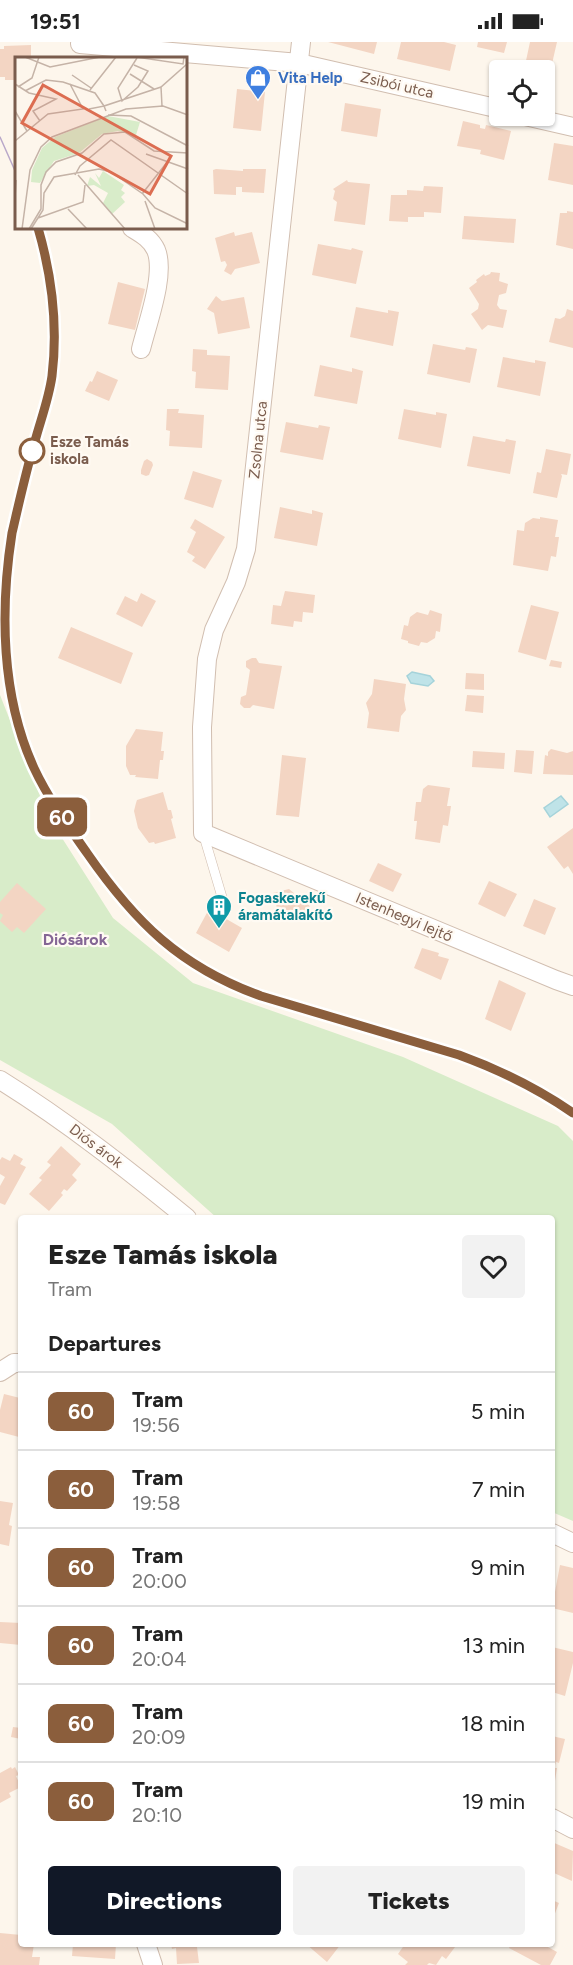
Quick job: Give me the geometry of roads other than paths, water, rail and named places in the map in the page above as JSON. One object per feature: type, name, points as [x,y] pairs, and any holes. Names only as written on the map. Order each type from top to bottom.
[{"type":"street","name":"Zsolna utca","points":[[203,833],[202,727],[207,659],[214,630],[236,582],[246,549],[301,42]]},
{"type":"street","name":"Zsibói utca","points":[[80,48],[299,63],[489,107]]},
{"type":"street","points":[[555,123],[573,127]]},
{"type":"street","points":[[136,230],[152,243],[158,253],[159,264],[158,279],[141,349]]},
{"type":"street","name":"Istenhegyi lejtő","points":[[203,833],[573,986]]},
{"type":"street","name":"Diós árok","points":[[0,1080],[75,1130],[183,1215]]},
{"type":"street","points":[[0,1372],[18,1363]]},
{"type":"street","points":[[555,1534],[573,1543]]},
{"type":"street","points":[[555,1819],[573,1828]]},
{"type":"street","points":[[147,1947],[153,1965]]},
{"type":"lane","points":[[203,833],[222,897]]},
{"type":"water","points":[[412,672],[430,676],[434,681],[428,686],[411,683],[407,676]]},
{"type":"water","points":[[561,796],[568,804],[550,817],[544,808]]},
{"type":"tram line","points":[[0,137],[15,171]]},
{"type":"tram line","points":[[38,230],[47,264],[52,301],[54,357],[49,392],[12,533],[5,623],[9,683],[15,712],[34,768],[52,801],[86,853],[122,900],[162,939],[207,971],[261,996],[459,1055],[518,1081],[573,1113]]},
{"type":"tram line","name":"60","points":[[38,230],[52,292],[54,313],[52,376],[12,534],[6,578],[4,640],[11,701],[18,727],[49,796],[100,873],[125,905],[160,939],[186,959],[231,984],[261,996],[486,1065],[512,1076],[573,1113]]},
{"type":"place","name":"Vita Help","points":[[258,101]]},
{"type":"place","name":"Esze Tamás iskola","points":[[32,451]]},
{"type":"place","name":"Fogaskerekű áramátalakító","points":[[219,930]]},
{"type":"district","name":"Diósárok","points":[[75,939]]}]
